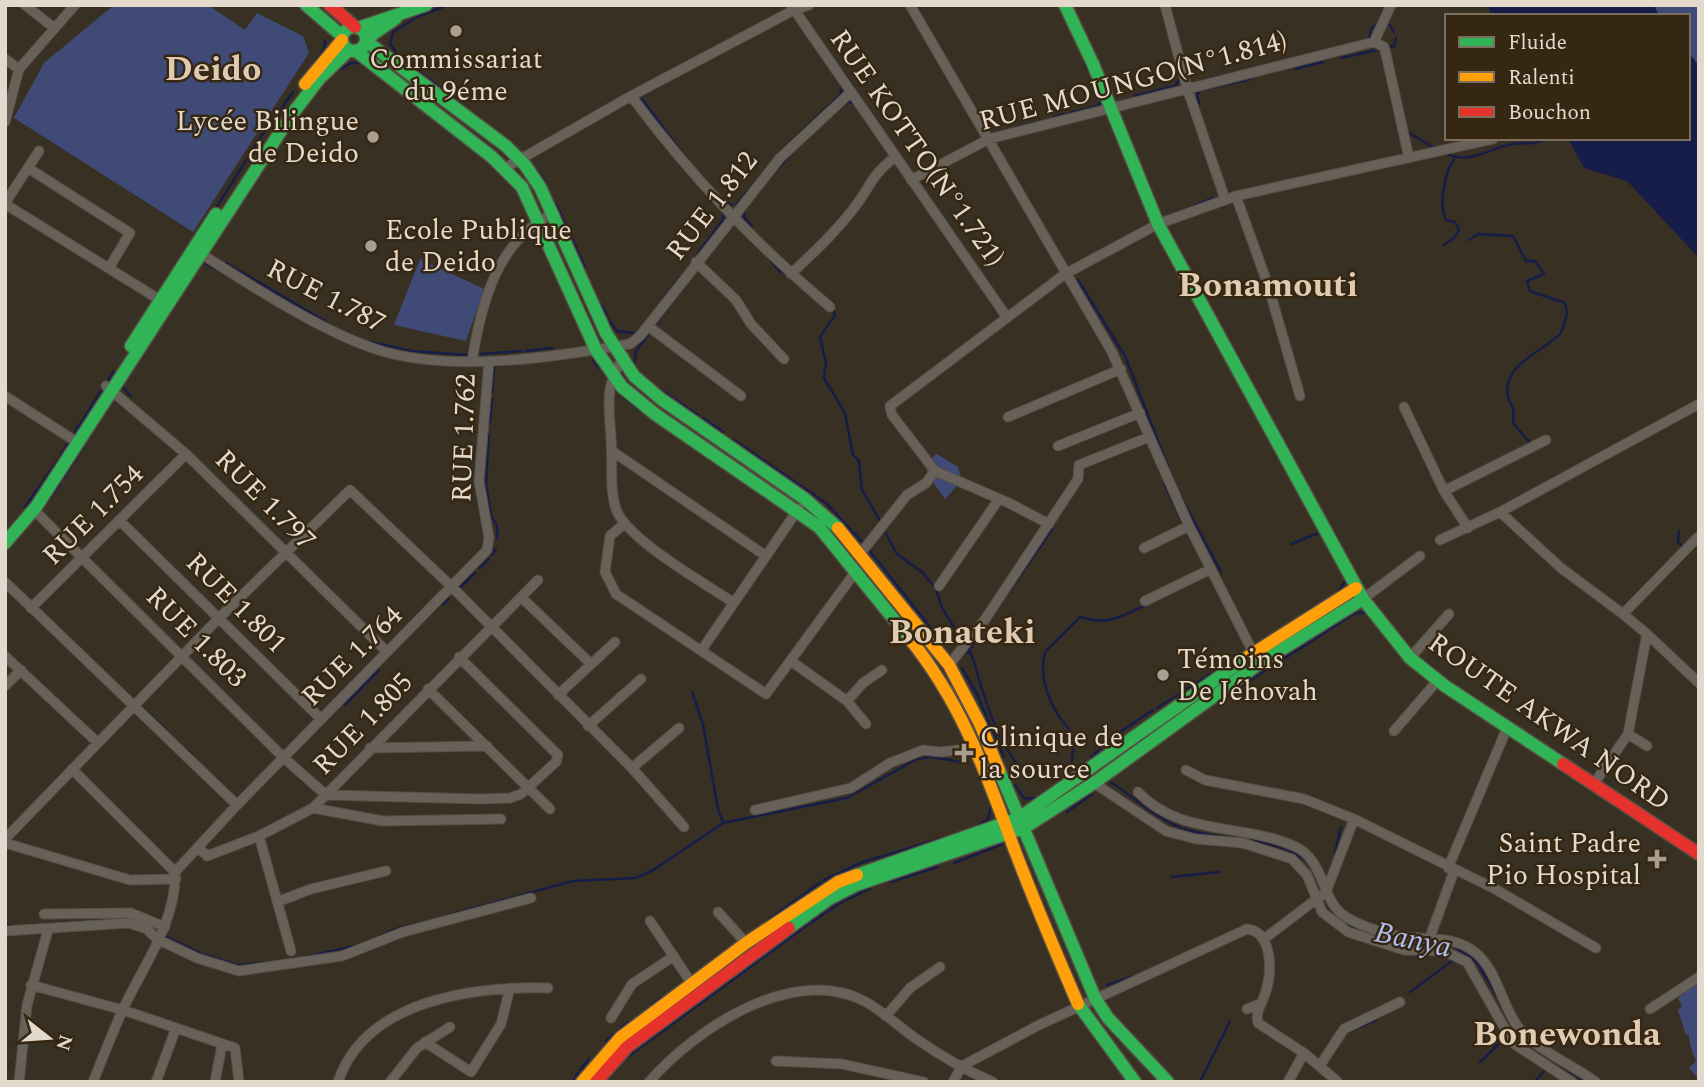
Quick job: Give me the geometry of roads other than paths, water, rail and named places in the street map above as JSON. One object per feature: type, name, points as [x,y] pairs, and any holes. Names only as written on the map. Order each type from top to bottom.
[{"type":"main road","points":[[306,5],[347,44],[505,168],[522,187],[596,350],[611,375],[655,414],[819,527],[856,571],[938,674],[1003,798],[1021,823],[1095,998],[1108,1018],[1168,1082]]},
{"type":"main road","points":[[330,5],[361,34],[519,159],[554,213],[614,347],[645,387],[805,499],[865,550],[948,665],[969,701],[1003,798],[1008,829],[1045,929],[1079,1006],[1135,1082]]},
{"type":"main road","name":"ROUTE AKWA NORD","points":[[1065,5],[1158,224],[1331,537],[1359,593],[1410,657],[1438,680],[1699,854]]},
{"type":"main road","points":[[5,543],[34,510],[263,143],[313,74],[361,34],[420,6]]},
{"type":"main road","points":[[347,44],[348,29],[361,34]]},
{"type":"main road","points":[[5,531],[35,498],[72,439],[109,389],[160,300],[196,251]]},
{"type":"main road","points":[[571,294],[586,288]]},
{"type":"main road","points":[[1021,823],[1034,808],[1359,593]]},
{"type":"main road","points":[[596,1082],[627,1047],[835,895],[1008,829],[1094,783],[1257,658]]},
{"type":"main road","points":[[1003,798],[1034,808]]},
{"type":"main road","points":[[985,830],[1003,798]]},
{"type":"main road","points":[[582,1082],[621,1037],[747,943],[838,882],[985,830],[1008,829]]},
{"type":"street","points":[[25,5],[53,27]]},
{"type":"street","points":[[5,122],[19,69],[75,5]]},
{"type":"street","points":[[505,168],[793,8],[809,5]]},
{"type":"street","points":[[910,5],[1121,369],[1189,526],[1257,658]]},
{"type":"street","points":[[1165,5],[1187,88],[1225,199]]},
{"type":"street","points":[[1391,5],[1374,42],[1384,47],[1409,158]]},
{"type":"street","name":"RUE KOTTO(N°1.721)","points":[[793,8],[1006,316]]},
{"type":"street","name":"RUE MOUNGO(N°1.814)","points":[[911,180],[989,139],[1374,42]]},
{"type":"street","points":[[5,59],[19,69]]},
{"type":"street","name":"RUE 1.812","points":[[611,375],[630,344],[648,326],[732,215],[794,142],[850,93]]},
{"type":"street","points":[[631,96],[693,176],[791,274],[830,307]]},
{"type":"street","points":[[1049,524],[935,471],[892,415],[890,406],[1065,274],[1158,224],[1236,196],[1489,140]]},
{"type":"street","points":[[39,151],[5,203],[160,300]]},
{"type":"street","points":[[791,274],[825,241],[856,205],[877,171],[895,157]]},
{"type":"street","points":[[28,168],[130,233],[108,268]]},
{"type":"street","points":[[1236,196],[1268,285],[1300,396]]},
{"type":"street","points":[[472,361],[481,315],[499,267],[522,233],[538,220],[554,213]]},
{"type":"street","name":"RUE 1.787","points":[[196,251],[363,345],[414,357],[472,361],[614,347]]},
{"type":"street","points":[[696,262],[736,300],[751,324],[784,359]]},
{"type":"street","points":[[648,326],[741,396]]},
{"type":"street","points":[[614,347],[630,344]]},
{"type":"street","name":"RUE 1.762","points":[[452,587],[483,555],[489,544],[480,481],[489,360]]},
{"type":"street","points":[[1008,417],[1121,369]]},
{"type":"street","points":[[611,375],[608,398],[613,496],[624,524],[734,603]]},
{"type":"street","name":"RUE 1.797","points":[[109,389],[186,454],[387,652]]},
{"type":"street","points":[[5,396],[72,439]]},
{"type":"street","points":[[1440,540],[1500,512],[1699,404]]},
{"type":"street","points":[[1404,407],[1444,491],[1468,528]]},
{"type":"street","points":[[1058,446],[1140,413]]},
{"type":"street","points":[[948,665],[977,631],[1049,524],[1078,479],[1079,465],[1149,437]]},
{"type":"street","points":[[1444,491],[1546,440]]},
{"type":"street","points":[[612,451],[766,556]]},
{"type":"street","name":"RUE 1.754","points":[[31,608],[186,454]]},
{"type":"street","points":[[865,550],[907,495],[926,483],[935,471]]},
{"type":"street","points":[[176,876],[130,880],[5,840],[219,618],[352,490],[632,768],[684,827]]},
{"type":"street","points":[[701,650],[805,499]]},
{"type":"street","points":[[939,586],[999,499]]},
{"type":"street","name":"RUE 1.803","points":[[34,510],[284,758],[327,795]]},
{"type":"street","points":[[1500,512],[1562,568],[1647,634],[1699,682]]},
{"type":"street","name":"RUE 1.801","points":[[119,520],[321,719]]},
{"type":"street","points":[[624,524],[610,536],[604,572],[609,587],[630,605],[766,694],[856,571]]},
{"type":"street","points":[[1144,548],[1189,526]]},
{"type":"street","points":[[1623,614],[1698,537]]},
{"type":"street","points":[[1359,593],[1420,556]]},
{"type":"street","points":[[1145,601],[1211,569]]},
{"type":"street","name":"RUE 1.805","points":[[199,848],[208,856],[259,836],[313,808],[459,657],[538,580]]},
{"type":"street","points":[[5,582],[237,805]]},
{"type":"street","name":"RUE 1.764","points":[[176,876],[237,805],[452,587]]},
{"type":"street","points":[[521,597],[591,664]]},
{"type":"street","points":[[1410,657],[1449,614]]},
{"type":"street","points":[[1593,785],[1628,734],[1647,634]]},
{"type":"street","points":[[558,695],[614,642]]},
{"type":"street","points":[[5,656],[98,743]]},
{"type":"street","points":[[327,795],[481,799],[510,798],[531,789],[556,762],[558,755],[459,657]]},
{"type":"street","points":[[791,661],[847,701],[866,724]]},
{"type":"street","points":[[5,686],[20,670]]},
{"type":"street","points":[[847,701],[863,683],[882,670]]},
{"type":"street","points":[[589,726],[641,679]]},
{"type":"street","points":[[1394,731],[1438,680]]},
{"type":"street","points":[[428,689],[550,808]]},
{"type":"street","points":[[632,768],[679,728]]},
{"type":"street","points":[[1430,937],[1451,869],[1507,728]]},
{"type":"street","points":[[1628,734],[1647,746]]},
{"type":"street","points":[[370,748],[486,746]]},
{"type":"street","points":[[755,810],[851,788],[890,763],[923,750],[940,752],[976,748]]},
{"type":"street","points":[[72,769],[176,876],[174,898],[161,933],[123,1010],[93,1082]]},
{"type":"street","points":[[1186,770],[1205,780],[1304,799],[1354,819],[1495,889],[1596,948]]},
{"type":"street","points":[[1094,783],[1166,831],[1196,839],[1243,844],[1292,859],[1307,875],[1317,900],[1335,925],[1369,941],[1404,950],[1444,951],[1467,962],[1513,1043],[1572,1082]]},
{"type":"street","points":[[1138,792],[1158,810],[1184,822],[1254,832],[1295,846],[1315,863],[1331,901],[1344,916],[1389,933],[1453,940],[1474,951],[1498,987],[1517,1026],[1596,1082]]},
{"type":"street","points":[[313,808],[383,821],[501,819]]},
{"type":"street","points":[[1264,939],[1327,890],[1354,819]]},
{"type":"street","points":[[259,836],[291,951]]},
{"type":"street","points":[[277,902],[311,889],[386,871]]},
{"type":"street","points":[[44,914],[131,913],[197,958],[239,971],[342,957],[403,932],[531,898]]},
{"type":"street","points":[[718,912],[747,943]]},
{"type":"street","points":[[650,921],[692,984]]},
{"type":"street","points":[[5,931],[129,923],[161,933]]},
{"type":"street","points":[[953,1082],[962,1066],[1095,998],[1247,929],[1255,930],[1264,939],[1269,967],[1267,989],[1256,1015],[1258,1023],[1321,1064],[1338,1082]]},
{"type":"street","points":[[19,1082],[24,1024],[48,930]]},
{"type":"street","points":[[611,1018],[624,995],[640,976],[674,956]]},
{"type":"street","points":[[886,1016],[911,988],[940,967]]},
{"type":"street","points":[[1650,1009],[1699,976]]},
{"type":"street","points":[[32,985],[123,1010],[236,1050],[239,1082]]},
{"type":"street","points":[[338,1082],[349,1056],[376,1026],[430,1003],[510,988],[548,988]]},
{"type":"street","points":[[425,1042],[471,1072],[501,1024],[510,988]]},
{"type":"street","points":[[649,1082],[691,1045],[727,1019],[764,999],[809,989],[832,990],[866,1002],[918,1040],[993,1082]]},
{"type":"street","points":[[1321,1064],[1345,1029],[1400,1002]]},
{"type":"street","points":[[1247,1009],[1261,1004]]},
{"type":"street","points":[[390,1082],[409,1056],[425,1042],[450,1027]]},
{"type":"street","points":[[156,1082],[176,1028]]},
{"type":"street","points":[[215,1082],[222,1045]]},
{"type":"street","points":[[1288,1082],[1304,1053]]},
{"type":"street","points":[[776,1061],[842,1064],[924,1082]]},
{"type":"waterway","points":[[397,54],[390,44],[393,32],[419,16],[448,5]]},
{"type":"waterway","points":[[1369,41],[1371,29],[1378,24]]},
{"type":"waterway","points":[[1390,25],[1394,32]]},
{"type":"waterway","points":[[1388,47],[1394,46],[1396,38]]},
{"type":"waterway","points":[[324,48],[325,41]]},
{"type":"waterway","points":[[1341,58],[1382,49]]},
{"type":"waterway","points":[[311,68],[323,51]]},
{"type":"waterway","points":[[400,57],[461,104]]},
{"type":"waterway","points":[[1084,61],[1088,70]]},
{"type":"waterway","points":[[1295,69],[1323,62]]},
{"type":"waterway","points":[[341,69],[351,63],[360,63]]},
{"type":"waterway","points":[[1186,66],[1190,78]]},
{"type":"waterway","points":[[842,71],[854,87]]},
{"type":"waterway","points":[[1211,78],[1221,76]]},
{"type":"waterway","points":[[1091,77],[1094,85]]},
{"type":"waterway","points":[[1134,96],[1175,86],[1180,78]]},
{"type":"waterway","points":[[1199,103],[1197,95],[1200,90],[1251,79]]},
{"type":"waterway","points":[[782,150],[841,94],[841,86]]},
{"type":"waterway","points":[[260,138],[293,92]]},
{"type":"waterway","points":[[642,99],[688,161]]},
{"type":"waterway","points":[[1070,113],[1098,106],[1101,101]]},
{"type":"waterway","points":[[842,106],[848,102],[854,103]]},
{"type":"waterway","points":[[1054,117],[1064,114]]},
{"type":"waterway","points":[[1015,128],[1036,122]]},
{"type":"waterway","points":[[1406,131],[1436,149]]},
{"type":"waterway","points":[[1445,153],[1454,157],[1471,157],[1504,146],[1541,140]]},
{"type":"waterway","points":[[216,208],[257,143]]},
{"type":"waterway","points":[[763,186],[791,154]]},
{"type":"waterway","points":[[1444,245],[1454,238],[1459,230],[1455,222],[1446,220],[1443,206],[1445,180],[1454,159]]},
{"type":"waterway","points":[[535,168],[546,183]]},
{"type":"waterway","points":[[736,205],[762,174]]},
{"type":"waterway","points":[[1177,213],[1213,198]]},
{"type":"waterway","points":[[724,199],[731,205]]},
{"type":"waterway","points":[[556,204],[585,267]]},
{"type":"waterway","points":[[744,210],[744,217],[752,226]]},
{"type":"waterway","points":[[698,253],[723,220],[723,211]]},
{"type":"waterway","points":[[1469,240],[1478,234],[1513,236],[1526,261],[1535,261],[1544,274],[1527,281],[1530,291],[1565,303],[1567,314],[1561,333],[1520,365],[1508,382],[1507,392],[1513,408],[1513,423],[1532,445]]},
{"type":"waterway","points":[[768,257],[779,271],[785,273]]},
{"type":"waterway","points":[[226,263],[328,323]]},
{"type":"waterway","points":[[206,264],[222,272]]},
{"type":"waterway","points":[[662,301],[680,277]]},
{"type":"waterway","points":[[1078,280],[1125,356],[1176,487],[1221,572]]},
{"type":"waterway","points":[[653,328],[687,283]]},
{"type":"waterway","points":[[602,305],[607,315]]},
{"type":"waterway","points":[[832,308],[835,315],[820,337],[826,363],[824,378],[845,413],[853,455],[859,461],[862,490],[882,524]]},
{"type":"waterway","points":[[608,319],[617,331],[633,333]]},
{"type":"waterway","points":[[634,365],[636,351],[651,331]]},
{"type":"waterway","points":[[370,342],[411,351],[467,355]]},
{"type":"waterway","points":[[525,351],[553,348]]},
{"type":"waterway","points":[[481,354],[521,351]]},
{"type":"waterway","points":[[593,360],[599,368]]},
{"type":"waterway","points":[[492,392],[494,368],[498,364]]},
{"type":"waterway","points":[[75,432],[114,371]]},
{"type":"waterway","points":[[121,385],[131,396]]},
{"type":"waterway","points":[[613,387],[639,410]]},
{"type":"waterway","points":[[661,390],[698,415]]},
{"type":"waterway","points":[[490,422],[492,399]]},
{"type":"waterway","points":[[703,418],[723,432]]},
{"type":"waterway","points":[[88,439],[97,424]]},
{"type":"waterway","points":[[489,435],[486,484],[491,515]]},
{"type":"waterway","points":[[61,455],[70,440]]},
{"type":"waterway","points":[[734,440],[826,503],[864,544]]},
{"type":"waterway","points":[[63,479],[85,444]]},
{"type":"waterway","points":[[25,507],[58,460]]},
{"type":"waterway","points":[[1164,483],[1182,522]]},
{"type":"waterway","points":[[53,494],[60,484]]},
{"type":"waterway","points":[[42,508],[51,497]]},
{"type":"waterway","points":[[477,498],[480,512]]},
{"type":"waterway","points":[[492,517],[497,526],[497,538]]},
{"type":"waterway","points":[[967,653],[1053,528]]},
{"type":"waterway","points":[[884,530],[897,554],[922,572],[936,589],[942,608],[963,641]]},
{"type":"waterway","points":[[1679,531],[1678,542],[1684,548]]},
{"type":"waterway","points":[[1291,544],[1321,532]]},
{"type":"waterway","points":[[492,555],[496,549]]},
{"type":"waterway","points":[[869,550],[939,638]]},
{"type":"waterway","points":[[480,568],[489,559]]},
{"type":"waterway","points":[[460,588],[475,573]]},
{"type":"waterway","points":[[1338,592],[1346,580]]},
{"type":"waterway","points":[[443,605],[449,599]]},
{"type":"waterway","points":[[1071,767],[1073,749],[1066,735],[1070,730],[1057,713],[1048,694],[1043,673],[1045,652],[1080,617],[1107,620],[1148,604]]},
{"type":"waterway","points":[[1229,694],[1355,613],[1366,613]]},
{"type":"waterway","points":[[967,647],[998,731],[1010,755],[1025,772]]},
{"type":"waterway","points":[[1157,708],[1231,661]]},
{"type":"waterway","points":[[962,668],[976,692],[1004,757]]},
{"type":"waterway","points":[[345,705],[379,670]]},
{"type":"waterway","points":[[692,692],[703,724],[718,809],[723,823]]},
{"type":"waterway","points":[[142,707],[169,733]]},
{"type":"waterway","points":[[1091,757],[1117,734],[1153,710]]},
{"type":"waterway","points":[[186,749],[203,767]]},
{"type":"waterway","points":[[445,916],[573,881],[636,878],[655,869],[723,823],[847,798],[917,759],[931,757],[967,763]]},
{"type":"waterway","points":[[1017,773],[1062,767],[1080,770]]},
{"type":"waterway","name":"Banya","points":[[1109,781],[1177,826],[1202,834],[1278,846],[1307,861]]},
{"type":"waterway","points":[[1015,785],[1024,798],[1037,799]]},
{"type":"waterway","points":[[1067,812],[1092,794]]},
{"type":"waterway","points":[[979,825],[988,819],[991,806]]},
{"type":"waterway","points":[[1335,853],[1341,827]]},
{"type":"waterway","points":[[824,880],[863,862],[946,837]]},
{"type":"waterway","points":[[954,863],[1005,843]]},
{"type":"waterway","points":[[890,882],[938,867]]},
{"type":"waterway","points":[[1172,877],[1219,872]]},
{"type":"waterway","points":[[768,920],[821,882]]},
{"type":"waterway","points":[[809,924],[843,901],[871,888]]},
{"type":"waterway","points":[[1302,916],[1314,907]]},
{"type":"waterway","name":"Banya","points":[[1337,915],[1361,931],[1388,940],[1445,944]]},
{"type":"waterway","points":[[33,925],[134,918]]},
{"type":"waterway","points":[[378,937],[399,928],[428,921]]},
{"type":"waterway","points":[[5,924],[16,927]]},
{"type":"waterway","points":[[626,1058],[806,926]]},
{"type":"waterway","points":[[164,936],[202,954],[237,965],[274,962]]},
{"type":"waterway","points":[[301,958],[359,945]]},
{"type":"waterway","name":"Banya","points":[[1455,947],[1477,962],[1497,996]]},
{"type":"waterway","points":[[1410,992],[1455,959]]},
{"type":"waterway","points":[[1107,985],[1131,977]]},
{"type":"waterway","points":[[652,1005],[661,998]]},
{"type":"waterway","points":[[1348,1032],[1376,1020]]},
{"type":"waterway","points":[[1200,1082],[1230,1021]]},
{"type":"waterway","points":[[606,1041],[628,1022]]},
{"type":"waterway","name":"Banya","points":[[1513,1027],[1530,1044]]},
{"type":"waterway","points":[[1480,1062],[1505,1038]]},
{"type":"waterway","points":[[580,1070],[589,1059]]},
{"type":"waterway","name":"Banya","points":[[1562,1066],[1586,1082]]},
{"type":"waterway","points":[[1534,1082],[1546,1069]]},
{"type":"waterway","points":[[573,1082],[578,1073]]},
{"type":"place","name":"Commissariat du 9éme","points":[[456,31]]},
{"type":"place","name":"Lycée Bilingue de Deido","points":[[373,137]]},
{"type":"place","name":"Ecole Publique de Deido","points":[[371,246]]},
{"type":"place","name":"Témoins De Jéhovah","points":[[1163,675]]},
{"type":"place","name":"Clinique de la source","points":[[964,753]]},
{"type":"place","name":"Saint Padre Pio Hospital","points":[[1657,859]]},
{"type":"district","name":"Deido","points":[[213,69]]},
{"type":"district","name":"Bonamouti","points":[[1268,285]]},
{"type":"district","name":"Bonateki","points":[[962,632]]},
{"type":"district","name":"Bonewonda","points":[[1567,1034]]}]
